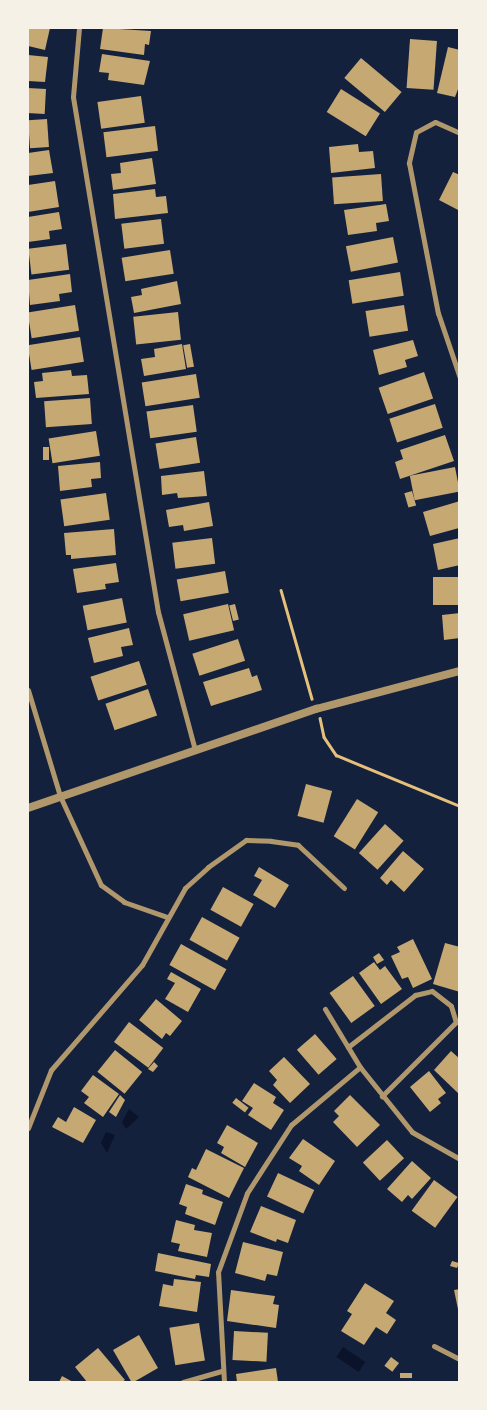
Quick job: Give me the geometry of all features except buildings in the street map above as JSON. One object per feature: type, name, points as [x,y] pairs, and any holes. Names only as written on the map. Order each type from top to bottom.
[{"type":"street","points":[[79,28],[73,98],[76,117],[158,612],[195,750]]},
{"type":"street","points":[[460,133],[435,122],[416,132],[409,163],[438,313],[460,378]]},
{"type":"street","points":[[28,808],[316,709],[460,671]]},
{"type":"street","points":[[28,690],[60,796],[101,885],[124,902],[167,918]]},
{"type":"street","points":[[28,1128],[51,1070],[142,965],[185,888],[208,866],[246,840],[298,845],[344,888]]},
{"type":"street","points":[[348,1047],[415,995],[432,991],[451,1006],[456,1022],[382,1096]]},
{"type":"street","points":[[325,1008],[360,1066],[412,1132],[460,1159]]},
{"type":"street","points":[[224,1382],[221,1371],[218,1272],[248,1193],[291,1125],[360,1066]]},
{"type":"street","points":[[434,1346],[460,1359]]},
{"type":"street","points":[[183,1382],[221,1371]]},
{"type":"path","points":[[281,590],[324,738],[336,755],[460,806]]},
{"type":"water","points":[[129,1109],[139,1117],[126,1129],[122,1122]]},
{"type":"water","points":[[106,1132],[115,1135],[107,1153],[101,1143]]},
{"type":"water","points":[[343,1347],[365,1362],[359,1372],[336,1357]]}]
